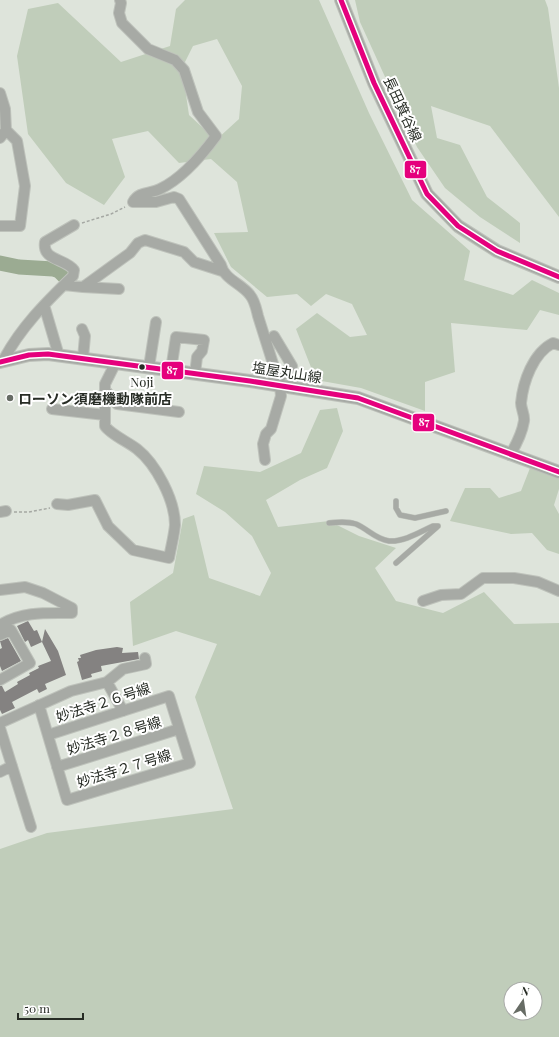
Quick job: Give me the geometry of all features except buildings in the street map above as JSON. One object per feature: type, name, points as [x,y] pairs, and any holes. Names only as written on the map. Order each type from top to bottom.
[{"type":"street","points":[[120,0],[121,3],[119,14],[122,23],[148,49],[175,60],[184,70],[198,112],[216,136],[204,152],[182,173],[159,190],[141,194],[136,197],[133,202]]},
{"type":"street","name":"長田箕谷線","points":[[341,0],[374,84],[427,194],[458,226],[497,251],[559,277]]},
{"type":"street","points":[[0,93],[5,109],[3,134],[17,141],[25,186],[20,226],[0,226]]},
{"type":"street","points":[[133,202],[156,202],[174,197],[178,199],[203,234],[221,266],[222,272]]},
{"type":"street","points":[[1,362],[25,326],[73,276],[74,270],[70,264],[47,254],[44,248],[45,242],[74,225]]},
{"type":"street","points":[[83,287],[130,253],[138,243],[145,240],[184,252],[194,262],[222,272],[250,294],[256,305],[279,382],[281,396],[271,429],[266,434],[263,444],[265,460]]},
{"type":"street","points":[[64,285],[105,289],[119,288]]},
{"type":"street","points":[[44,305],[59,356]]},
{"type":"street","points":[[149,367],[156,322]]},
{"type":"street","points":[[82,329],[85,336],[82,358]]},
{"type":"street","points":[[274,336],[292,366],[279,382]]},
{"type":"street","points":[[171,370],[176,337],[204,340],[202,351],[197,357],[195,374]]},
{"type":"street","points":[[510,455],[520,436],[524,420],[521,404],[528,375],[544,348],[553,343],[559,345]]},
{"type":"street","name":"塩屋丸山線","points":[[1,362],[29,355],[59,356],[116,362],[195,374],[279,382],[366,400],[559,472]]},
{"type":"street","points":[[57,504],[68,505],[95,500],[108,526],[133,550],[169,558],[174,535],[174,511],[162,481],[147,457],[124,439],[108,431],[104,426],[105,384],[116,362]]},
{"type":"street","points":[[105,390],[117,404],[179,412]]},
{"type":"street","points":[[52,409],[105,415]]},
{"type":"street","points":[[423,601],[440,595],[461,594],[483,578],[514,578],[538,582],[559,591]]},
{"type":"street","points":[[0,590],[25,587],[43,593],[72,608],[72,613],[33,613],[11,618],[0,624]]},
{"type":"street","points":[[0,635],[11,630],[30,663],[0,680]]},
{"type":"street","points":[[0,723],[71,691],[107,682],[123,669],[146,664],[145,658]]},
{"type":"street","points":[[107,682],[124,711]]},
{"type":"street","name":"妙法寺２６号線","points":[[48,734],[169,696],[190,763]]},
{"type":"street","points":[[39,705],[57,767]]},
{"type":"street","points":[[0,728],[31,827]]},
{"type":"street","name":"妙法寺２８号線","points":[[57,767],[179,729]]},
{"type":"street","name":"妙法寺２７号線","points":[[57,767],[67,800],[190,763]]},
{"type":"street","points":[[0,772],[12,766]]},
{"type":"lane","points":[[396,501],[396,508],[400,515],[415,518],[446,511]]},
{"type":"lane","points":[[329,523],[346,522],[358,525],[378,538],[390,541],[401,539],[433,526],[438,526],[396,563]]},
{"type":"path","points":[[74,225],[111,214],[133,202]]},
{"type":"path","points":[[3,512],[29,512],[49,508],[57,504]]},
{"type":"green space","points":[[185,0],[319,0],[369,113],[412,200],[470,251],[464,280],[513,295],[532,280],[559,293],[559,315],[540,310],[527,330],[451,323],[455,372],[425,382],[425,411],[361,388],[316,380],[296,329],[317,313],[350,337],[367,335],[352,304],[326,294],[311,306],[297,294],[267,297],[231,267],[214,233],[248,232],[237,182],[211,159],[179,163],[148,131],[112,139],[125,177],[104,205],[66,183],[28,134],[17,56],[28,9],[58,3],[121,62],[170,46],[176,9]],"holes":[[[217,39],[242,86],[239,119],[216,140],[189,115],[182,68],[193,46]]]},
{"type":"green space","points":[[355,0],[545,0],[548,8],[559,88],[559,217],[490,126],[431,106],[437,138],[460,145],[487,197],[520,223],[520,243],[480,217],[445,188],[417,147],[360,22]]},
{"type":"green space","points":[[337,408],[343,431],[327,468],[300,480],[266,500],[278,527],[329,521],[359,536],[396,548],[375,568],[396,601],[443,613],[484,592],[514,624],[559,623],[559,1037],[0,1037],[0,849],[47,833],[233,809],[195,697],[217,644],[176,631],[133,646],[130,602],[173,573],[183,519],[194,515],[209,578],[260,596],[271,573],[252,536],[225,512],[196,494],[204,466],[260,472],[301,453],[320,410]]},
{"type":"green space","points":[[530,468],[559,478],[559,489],[554,505],[559,514],[559,554],[547,550],[532,533],[511,534],[450,521],[465,488],[490,488],[499,498],[521,491]]},
{"type":"waterway","points":[[0,263],[19,267],[53,269],[59,271],[66,278]]},
{"type":"transit line","name":"87","points":[[341,0],[374,83],[427,194],[458,226],[497,251],[559,277]]},
{"type":"transit line","name":"87","points":[[0,362],[29,355],[48,354],[250,381],[358,398],[559,472]]},
{"type":"place","name":"Noji","points":[[142,367]]},
{"type":"place","name":"ローソン須磨機動隊前店","points":[[10,398]]}]
